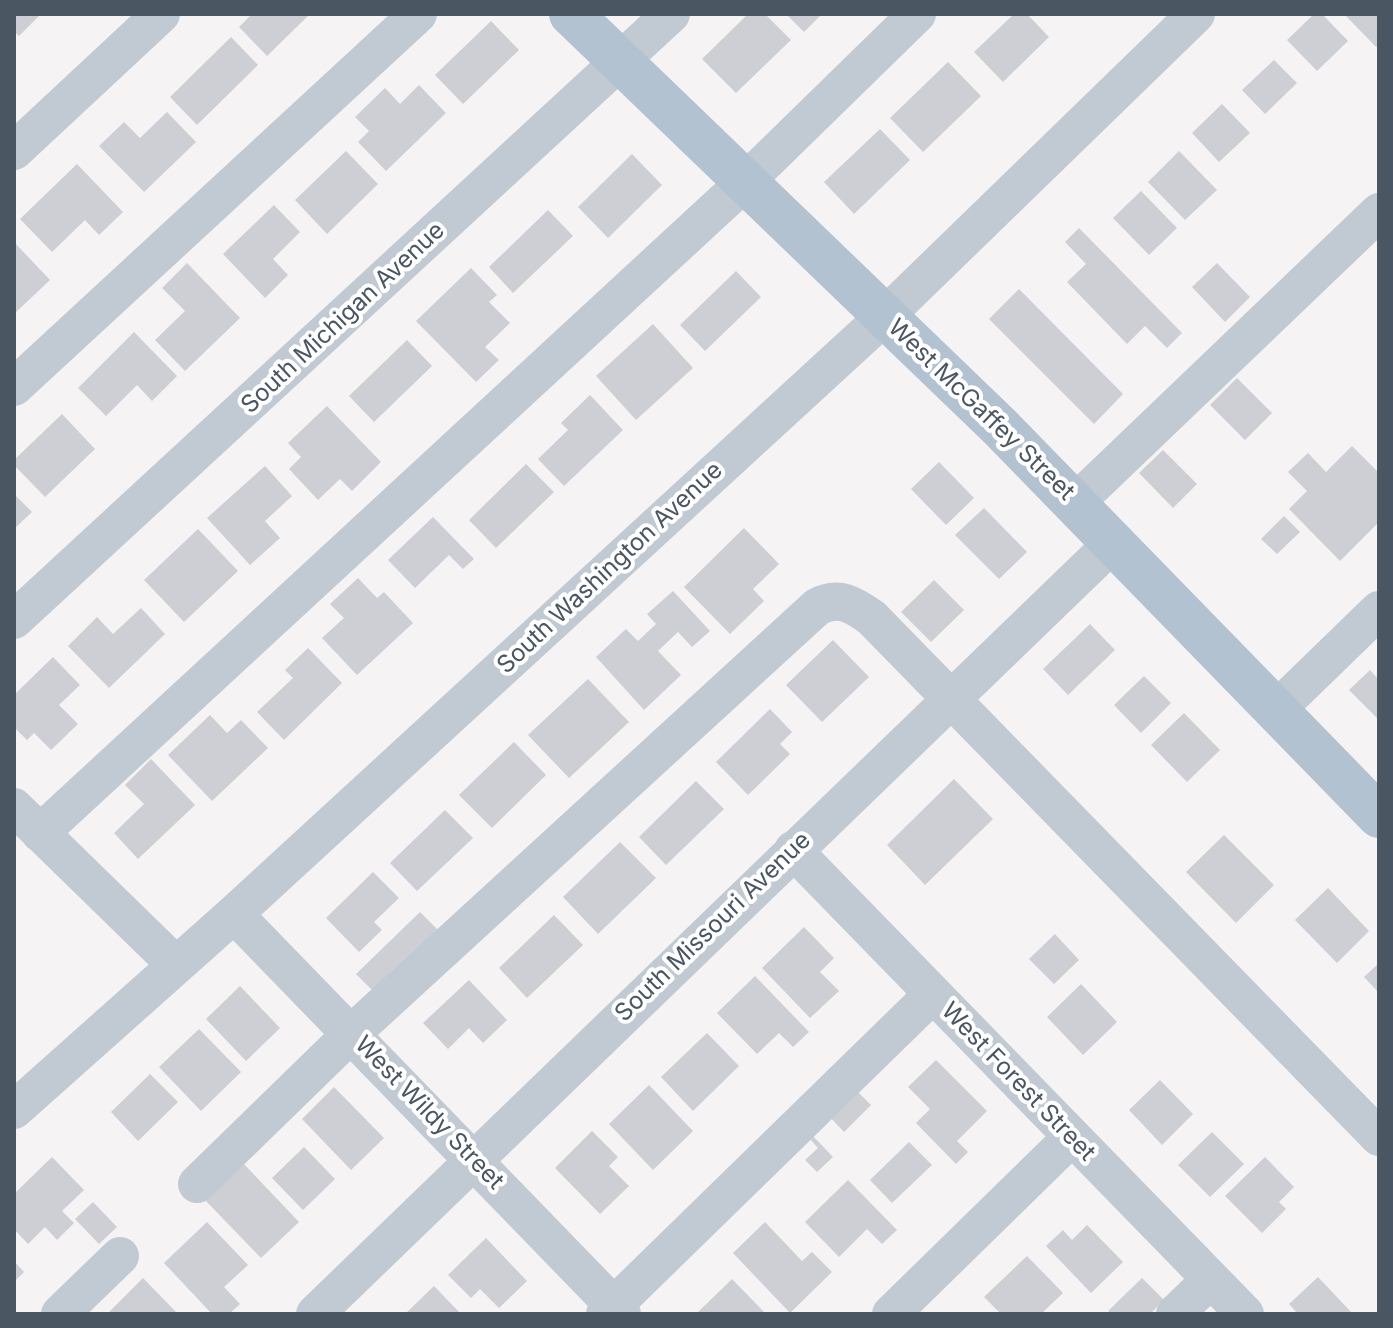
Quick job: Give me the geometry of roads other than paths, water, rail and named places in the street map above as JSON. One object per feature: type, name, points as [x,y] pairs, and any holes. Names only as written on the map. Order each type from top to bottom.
[{"type":"main road","name":"West McGaffey Street","points":[[571,14],[1075,503],[1379,816]]},
{"type":"street","points":[[14,151],[161,14]]},
{"type":"street","points":[[14,387],[418,14]]},
{"type":"street","name":"South Michigan Avenue","points":[[14,620],[671,14]]},
{"type":"street","points":[[176,965],[27,820],[745,182],[917,14]]},
{"type":"street","name":"South Washington Avenue","points":[[14,1110],[234,914],[885,316],[1196,14]]},
{"type":"street","points":[[1075,503],[1379,212]]},
{"type":"street","name":"South Missouri Avenue","points":[[315,1314],[1114,542]]},
{"type":"street","points":[[197,1184],[351,1034],[817,607],[835,600],[857,607],[872,618],[1379,1137]]},
{"type":"street","points":[[1276,710],[1379,610]]},
{"type":"street","name":"West Forest Street","points":[[793,850],[1245,1314]]},
{"type":"street","name":"West Wildy Street","points":[[234,914],[474,1159],[614,1311]]},
{"type":"street","points":[[614,1311],[933,994]]},
{"type":"street","points":[[891,1314],[1072,1137]]},
{"type":"street","points":[[60,1314],[120,1256]]},
{"type":"street","points":[[1175,1314],[1211,1279]]}]
